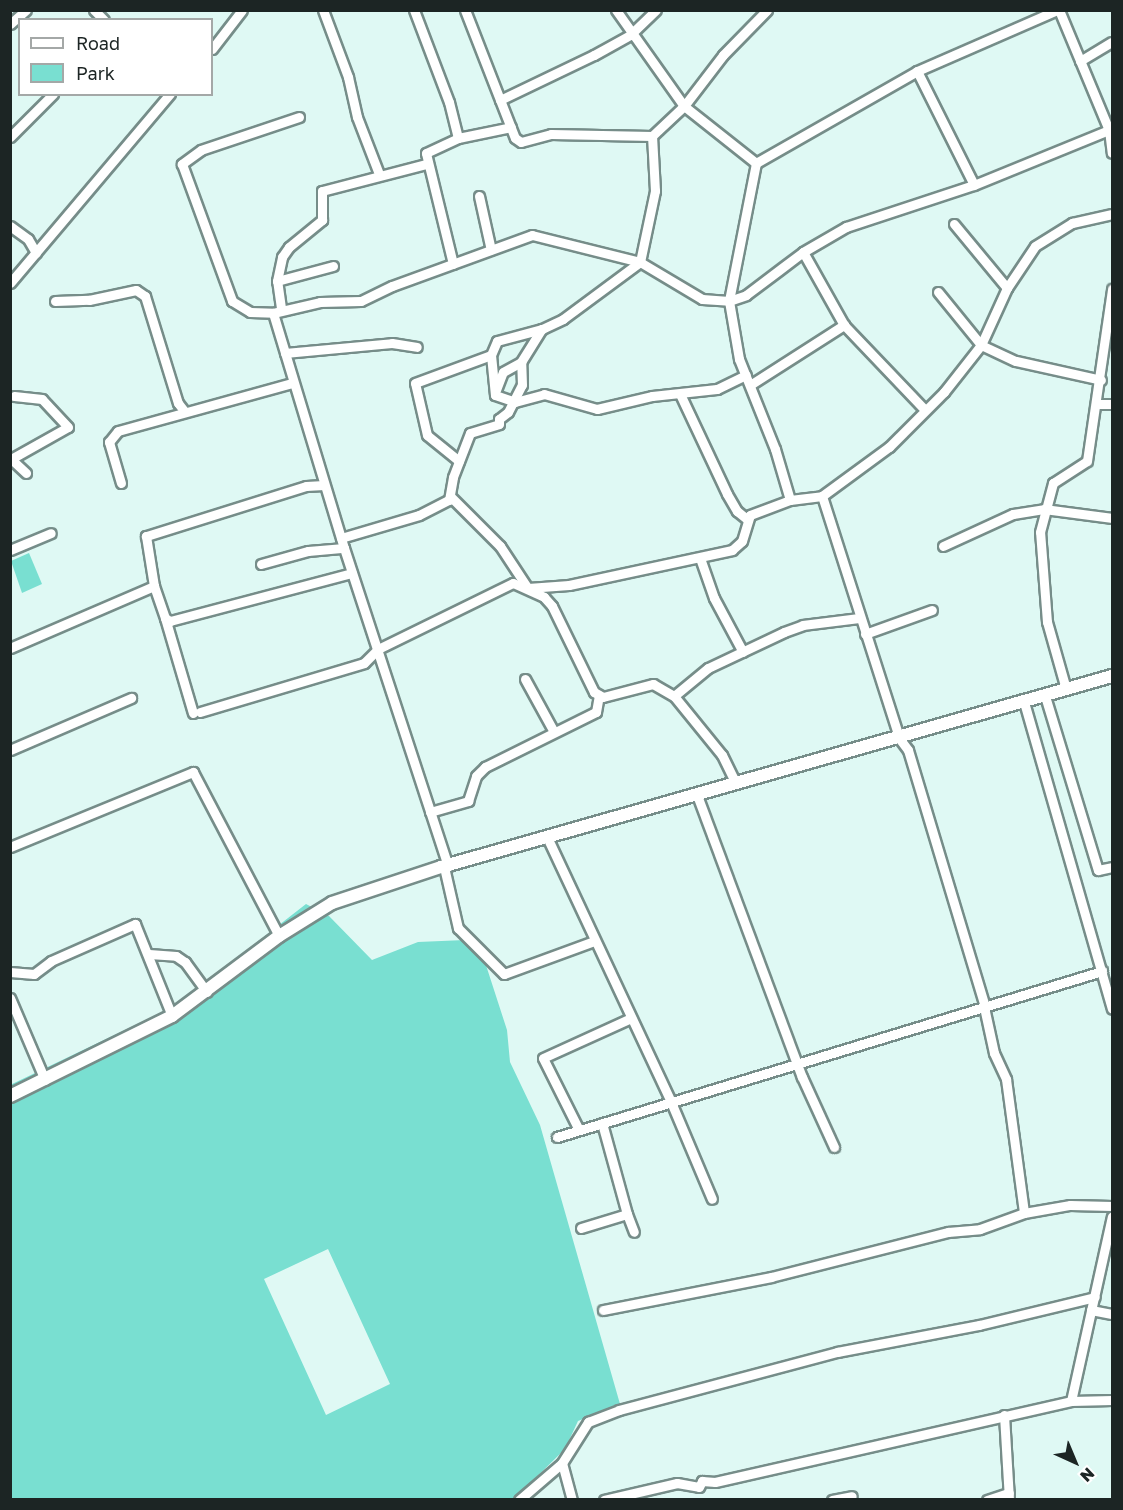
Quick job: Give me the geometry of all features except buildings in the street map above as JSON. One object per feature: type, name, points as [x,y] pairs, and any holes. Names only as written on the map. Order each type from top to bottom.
[{"type":"street","points":[[10,24],[26,10]]},
{"type":"street","points":[[213,48],[242,10]]},
{"type":"street","points":[[323,10],[348,77],[357,117],[379,174]]},
{"type":"street","points":[[414,10],[449,102],[458,138]]},
{"type":"street","points":[[465,10],[511,127],[521,142],[551,134],[652,136],[684,106],[723,55],[767,10]]},
{"type":"street","points":[[616,10],[630,35],[684,106],[756,163]]},
{"type":"street","points":[[500,100],[630,35],[656,10]]},
{"type":"street","points":[[790,500],[775,449],[739,359],[729,301],[756,163],[917,71],[1058,10],[1108,130],[1113,153]]},
{"type":"street","points":[[1080,61],[1113,42]]},
{"type":"street","points":[[917,71],[974,185]]},
{"type":"street","points":[[10,137],[50,96]]},
{"type":"street","points":[[10,283],[168,96]]},
{"type":"street","points":[[299,117],[201,150],[182,164],[181,170],[232,302],[250,312],[277,311],[320,302],[362,301],[521,237],[541,235],[640,262],[702,298],[729,301],[746,295],[803,252],[846,227],[974,185],[1108,130]]},
{"type":"street","points":[[453,264],[426,164],[426,153],[458,138],[511,127]]},
{"type":"street","points":[[495,395],[491,355],[497,341],[543,329],[582,306],[640,262],[655,191],[652,136]]},
{"type":"street","points":[[426,164],[379,174],[322,191],[322,220],[289,247],[277,281],[277,311],[285,353],[292,383],[306,417],[324,485],[430,812],[446,866],[458,928],[504,974],[594,940]]},
{"type":"street","points":[[479,196],[491,250]]},
{"type":"street","points":[[528,588],[569,585],[700,558],[736,548],[747,519],[756,510],[790,500],[822,496],[889,447],[925,410],[981,345],[1007,288],[1035,246],[1072,223],[1113,214]]},
{"type":"street","points":[[954,224],[1007,288]]},
{"type":"street","points":[[10,226],[28,239],[36,253]]},
{"type":"street","points":[[803,252],[844,325],[925,410]]},
{"type":"street","points":[[277,281],[333,266]]},
{"type":"street","points":[[1066,689],[1042,589],[1040,532],[1044,509],[1053,483],[1088,461],[1113,289]]},
{"type":"street","points":[[55,301],[89,300],[136,290],[145,296],[178,403],[184,412]]},
{"type":"street","points":[[938,292],[981,345],[1016,361],[1101,380]]},
{"type":"street","points":[[750,385],[844,325]]},
{"type":"street","points":[[495,395],[503,372],[521,362],[543,329]]},
{"type":"street","points":[[285,353],[392,343],[417,347]]},
{"type":"street","points":[[459,461],[427,435],[414,383],[491,355]]},
{"type":"street","points":[[341,538],[440,507],[450,496],[459,461],[470,433],[499,424],[499,418],[515,402],[524,377],[521,362]]},
{"type":"street","points":[[495,395],[515,402],[544,394],[597,409],[623,401],[717,389],[746,375]]},
{"type":"street","points":[[121,483],[110,438],[122,429],[292,383]]},
{"type":"street","points":[[680,394],[736,511],[747,519]]},
{"type":"street","points":[[14,396],[42,399],[68,426],[11,459],[27,473]]},
{"type":"street","points":[[1097,404],[1113,404]]},
{"type":"street","points":[[324,485],[306,486],[146,536],[154,586],[197,712],[364,663],[378,649],[500,587],[513,583],[528,588],[552,606],[590,686],[599,696]]},
{"type":"street","points":[[450,496],[500,546],[528,588]]},
{"type":"street","points":[[822,496],[899,738],[911,761],[984,1007],[994,1053],[1006,1079],[1024,1213]]},
{"type":"street","points":[[943,546],[1013,514],[1044,509],[1113,518]]},
{"type":"street","points":[[10,550],[51,533]]},
{"type":"street","points":[[261,564],[308,551],[344,548]]},
{"type":"street","points":[[700,558],[714,598],[743,652]]},
{"type":"street","points":[[165,618],[181,620],[352,573]]},
{"type":"street","points":[[10,648],[154,586]]},
{"type":"street","points":[[865,634],[932,610]]},
{"type":"street","points":[[674,696],[708,668],[803,625],[859,618]]},
{"type":"street","points":[[10,1096],[172,1016],[279,936],[332,903],[446,866],[1113,676]]},
{"type":"street","points":[[525,679],[554,732]]},
{"type":"street","points":[[599,696],[644,684],[674,696],[722,755],[736,784]]},
{"type":"street","points":[[430,812],[468,801],[476,776],[485,767],[596,712],[599,696]]},
{"type":"street","points":[[1045,696],[1098,870],[1113,867]]},
{"type":"street","points":[[10,750],[131,698]]},
{"type":"street","points":[[1023,702],[1113,1009]]},
{"type":"street","points":[[10,847],[193,772],[279,936]]},
{"type":"street","points":[[697,795],[798,1063],[834,1147]]},
{"type":"street","points":[[547,837],[629,1019],[671,1101],[712,1199]]},
{"type":"street","points":[[10,972],[34,974],[51,961],[130,924],[135,924],[172,1016]]},
{"type":"street","points":[[149,954],[176,956],[185,962],[207,992]]},
{"type":"street","points":[[557,1137],[1102,971]]},
{"type":"street","points":[[10,998],[45,1080]]},
{"type":"street","points":[[579,1130],[543,1058],[629,1019]]},
{"type":"street","points":[[602,1123],[634,1232]]},
{"type":"street","points":[[603,1310],[771,1277],[948,1232],[980,1229],[1024,1213],[1070,1205],[1113,1206]]},
{"type":"street","points":[[581,1228],[627,1214]]},
{"type":"street","points":[[1071,1401],[1113,1216]]},
{"type":"street","points":[[519,1500],[562,1463],[588,1422],[619,1410],[837,1352],[979,1325],[1095,1297]]},
{"type":"street","points":[[1091,1310],[1113,1314]]},
{"type":"street","points":[[604,1500],[677,1483],[699,1487],[702,1481],[715,1482],[1071,1401],[1113,1400]]},
{"type":"street","points":[[987,1500],[1009,1496],[1004,1415]]},
{"type":"street","points":[[562,1463],[572,1500]]},
{"type":"street","points":[[832,1500],[852,1496]]},
{"type":"green space","points":[[29,553],[42,584],[22,593],[11,561]]},
{"type":"green space","points":[[306,904],[329,916],[372,960],[418,942],[465,940],[484,959],[507,1030],[510,1062],[540,1125],[620,1404],[578,1421],[565,1449],[514,1499],[11,1499],[10,1085],[175,1006]],"holes":[[[328,1249],[390,1384],[326,1415],[264,1279]]]}]
